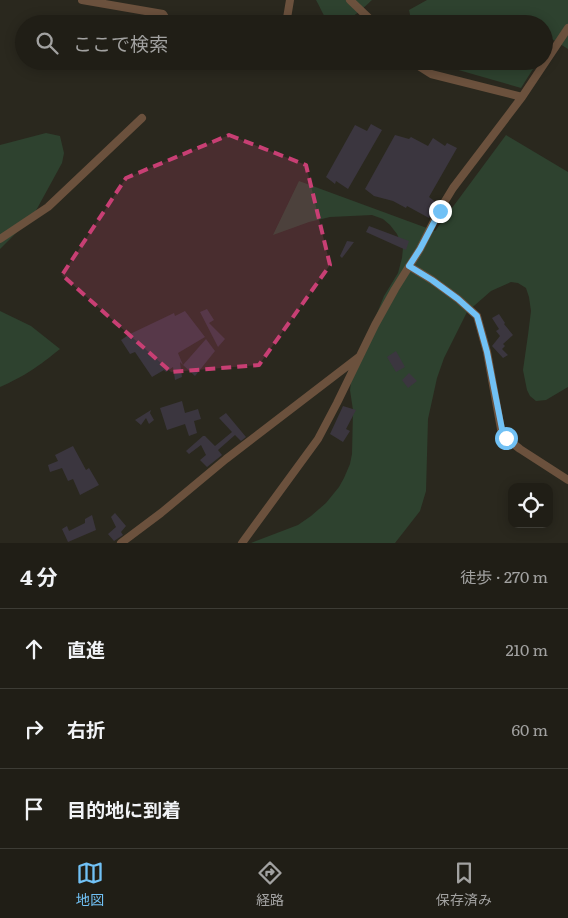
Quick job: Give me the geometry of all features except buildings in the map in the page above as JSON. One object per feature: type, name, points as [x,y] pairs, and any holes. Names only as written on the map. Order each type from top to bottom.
[{"type":"street","points":[[82,0],[164,15]]},
{"type":"street","points":[[288,15],[290,0]]},
{"type":"street","points":[[350,0],[366,15]]},
{"type":"street","points":[[553,50],[568,28]]},
{"type":"street","points":[[425,70],[431,74],[522,97]]},
{"type":"street","points":[[242,543],[318,439],[394,289],[453,188],[522,97],[540,70]]},
{"type":"street","points":[[0,239],[48,207],[142,118]]},
{"type":"street","points":[[409,266],[452,294],[477,316],[487,352],[502,429],[506,438],[568,480]]},
{"type":"street","points":[[121,543],[360,356]]},
{"type":"highlighted area","points":[[229,135],[306,165],[330,265],[259,365],[171,372],[62,275],[126,178]]},
{"type":"green space","points":[[316,0],[372,0],[355,15],[324,15]]},
{"type":"green space","points":[[427,0],[568,0],[568,49],[553,40],[553,15],[410,15],[409,10]]},
{"type":"green space","points":[[458,70],[532,70],[521,88]]},
{"type":"green space","points":[[46,133],[60,136],[64,153],[62,163],[33,216],[0,249],[0,145]]},
{"type":"green space","points":[[506,135],[568,172],[568,387],[546,400],[536,401],[530,396],[523,370],[531,311],[526,288],[518,283],[511,282],[491,291],[467,312],[444,358],[437,378],[428,419],[426,491],[420,511],[395,543],[251,543],[298,525],[311,516],[326,503],[344,478],[352,454],[353,410],[350,390],[352,375],[384,296],[398,273],[402,258],[403,248],[397,234],[383,219],[372,215],[330,217],[309,222],[273,235],[299,181],[435,231]]},
{"type":"green space","points":[[0,311],[31,326],[60,349],[32,370],[0,387]]},
{"type":"route","points":[[440,211],[409,266],[458,299],[477,316],[487,352],[502,429],[506,438]]}]
